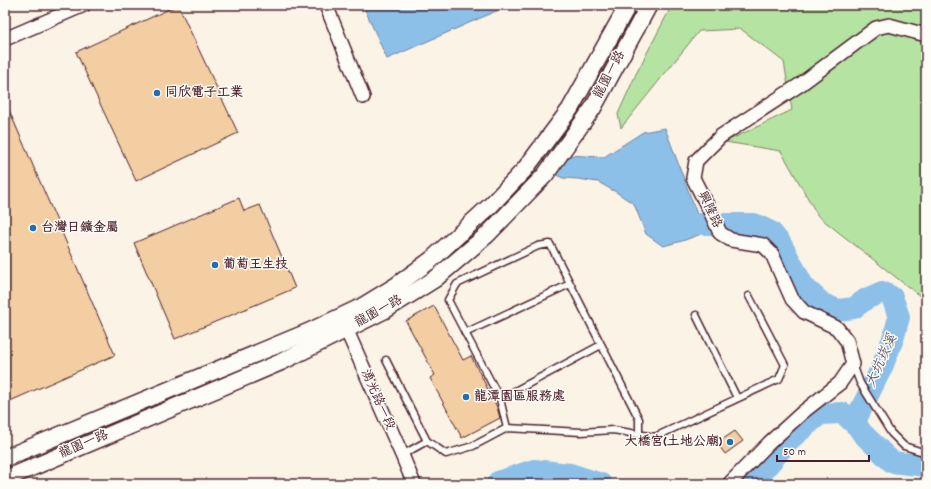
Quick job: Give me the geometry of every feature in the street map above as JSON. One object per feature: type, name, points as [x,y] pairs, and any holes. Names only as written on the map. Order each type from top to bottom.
[{"type":"street","points":[[5,38],[84,5]]},
{"type":"street","points":[[326,5],[363,97]]},
{"type":"street","name":"龍園一路","points":[[5,479],[281,362],[343,324],[362,306],[397,285],[431,260],[491,205],[524,169],[570,109],[628,5]]},
{"type":"street","name":"龍園一路","points":[[5,458],[308,332],[343,324],[387,309],[435,279],[487,235],[550,168],[593,108],[644,7]]},
{"type":"street","name":"興隆路","points":[[853,364],[847,341],[837,328],[804,312],[792,299],[772,254],[763,245],[731,240],[720,233],[693,178],[696,160],[721,136],[801,84],[876,28],[889,25],[926,35]]},
{"type":"street","name":"湧光路一段","points":[[343,324],[414,484]]},
{"type":"street","points":[[729,484],[768,443],[803,412],[840,383],[853,364]]},
{"type":"lane","points":[[507,428],[500,399],[448,300],[457,284],[538,246],[550,244],[639,420],[640,435]]},
{"type":"lane","points":[[465,334],[570,284]]},
{"type":"lane","points":[[386,360],[427,441],[446,454],[473,446],[507,428],[581,432],[613,430],[655,437],[779,379],[785,365],[749,296]]},
{"type":"lane","points":[[696,315],[737,398]]},
{"type":"lane","points":[[500,399],[601,345]]},
{"type":"lane","points":[[853,364],[860,383],[891,433],[904,446],[926,453]]},
{"type":"lane","points":[[402,455],[427,441]]},
{"type":"green space","points":[[672,5],[926,5],[926,301],[818,216],[781,151],[725,142],[792,110],[784,62],[741,29],[699,31],[621,128],[618,114],[636,74]]},
{"type":"water","points":[[363,5],[510,5],[387,59]]},
{"type":"water","points":[[665,128],[704,233],[663,246],[646,234],[634,204],[616,192],[598,182],[563,178],[554,174],[567,155],[604,157],[643,132]]},
{"type":"building","name":"同欣電子工業","points":[[178,5],[238,133],[136,181],[76,52]]},
{"type":"building","name":"台灣日鑛金屬","points":[[5,101],[115,355],[10,401],[5,390]]},
{"type":"building","name":"葡萄王生技","points":[[239,198],[244,211],[260,205],[295,288],[175,339],[134,243]]},
{"type":"building","name":"龍潭園區服務處","points":[[434,306],[463,360],[471,356],[497,407],[500,418],[462,438],[430,378],[435,375],[406,321]]},
{"type":"building","name":"大橋宮(土地公廟)","points":[[735,431],[743,441],[725,454],[717,443]]},
{"type":"waterway","name":"大坑崁溪","points":[[700,224],[754,224],[771,232],[781,244],[804,287],[823,304],[838,310],[854,308],[866,299],[882,292],[892,297],[899,317],[894,336],[882,367],[854,423]]},
{"type":"waterway","points":[[752,484],[789,440],[820,414],[843,413],[892,462],[926,466]]},
{"type":"waterway","points":[[497,484],[498,482],[534,470],[570,474],[601,484]]},
{"type":"place","name":"同欣電子工業","points":[[157,93]]},
{"type":"place","name":"台灣日鑛金屬","points":[[33,228]]},
{"type":"place","name":"葡萄王生技","points":[[215,265]]},
{"type":"place","name":"龍潭園區服務處","points":[[466,397]]},
{"type":"place","name":"大橋宮(土地公廟)","points":[[730,442]]}]
